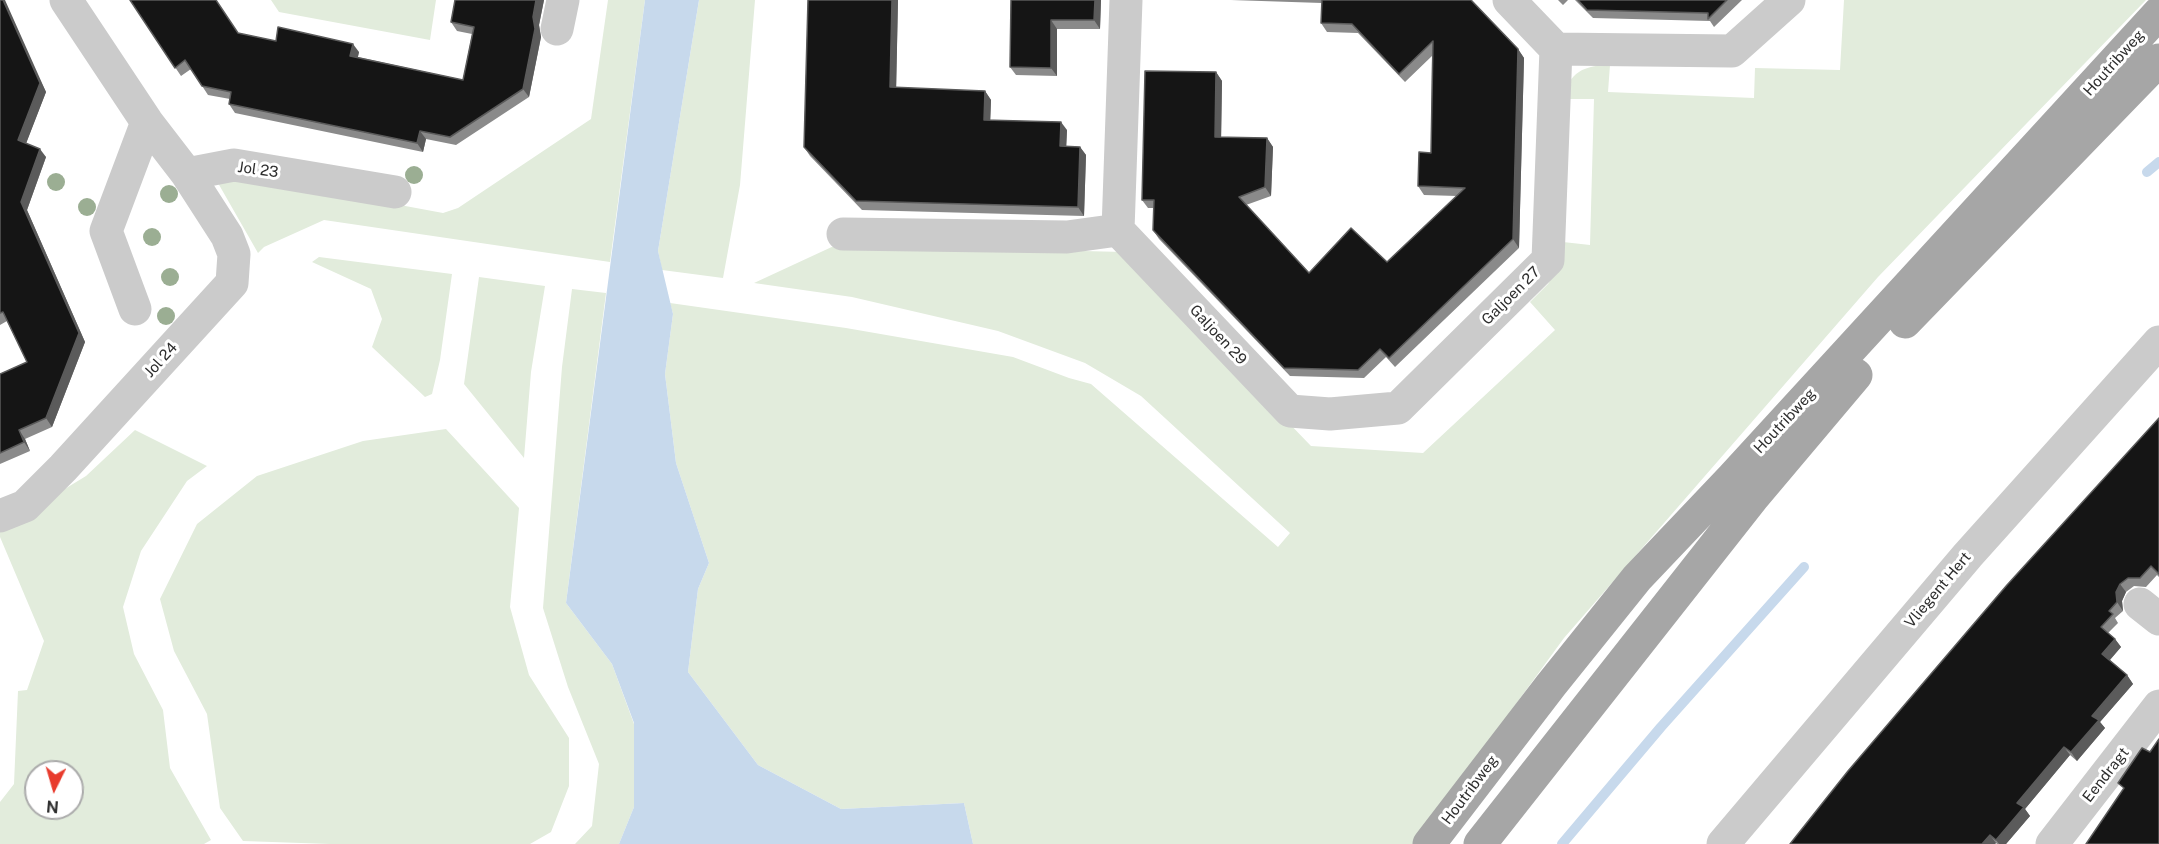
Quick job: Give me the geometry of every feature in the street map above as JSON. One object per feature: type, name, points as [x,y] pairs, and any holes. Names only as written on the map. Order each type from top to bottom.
[{"type":"main road","name":"Houtribweg","points":[[1430,844],[1636,578],[1732,478],[2159,13]]},
{"type":"main road","name":"Houtribweg","points":[[1480,844],[1754,496],[1864,364],[2159,60]]},
{"type":"street","points":[[66,0],[147,122],[187,174]]},
{"type":"street","points":[[843,234],[1067,237],[1118,230],[1126,0]]},
{"type":"street","points":[[1509,0],[1556,49],[1732,51],[1779,10]]},
{"type":"street","name":"Galjoen 27","points":[[1330,414],[1398,408],[1548,260],[1556,49]]},
{"type":"street","points":[[135,309],[106,231],[147,122]]},
{"type":"street","name":"Jol 23","points":[[187,174],[234,165],[395,192]]},
{"type":"street","name":"Jol 24","points":[[0,516],[25,506],[63,468],[232,283],[234,254],[227,236],[187,174]]},
{"type":"street","name":"Galjoen 29","points":[[1118,230],[1290,411],[1330,414]]},
{"type":"street","name":"Vliegent Hert","points":[[1723,844],[1968,555],[2159,342]]},
{"type":"street","name":"Eendragt","points":[[2052,844],[2159,706]]},
{"type":"green space","points":[[271,0],[436,0],[430,40],[279,12]]},
{"type":"green space","points":[[608,0],[645,0],[610,262],[324,220],[264,247],[258,253],[218,183],[233,174],[443,213],[458,208],[591,119]]},
{"type":"green space","points":[[699,0],[755,0],[740,185],[723,278],[662,270],[658,251]]},
{"type":"green space","points":[[1844,0],[2146,0],[1878,277],[1564,638],[1414,844],[973,844],[964,803],[841,809],[758,765],[688,672],[698,589],[709,563],[676,463],[665,374],[673,314],[670,303],[846,328],[1013,357],[1091,384],[1278,547],[1290,533],[1141,396],[1085,363],[998,331],[852,297],[754,283],[836,245],[1124,252],[1311,446],[1423,453],[1555,330],[1530,302],[1548,284],[1561,262],[1563,242],[1590,245],[1594,99],[1566,99],[1567,90],[1574,76],[1586,69],[1610,65],[1608,92],[1754,98],[1755,68],[1840,70]]},
{"type":"green space","points":[[319,257],[452,274],[440,360],[432,394],[425,397],[372,347],[382,319],[371,289],[312,262]]},
{"type":"green space","points":[[479,277],[545,286],[531,372],[524,458],[464,384]]},
{"type":"green space","points":[[572,289],[606,293],[566,603],[612,664],[634,724],[634,807],[619,844],[575,844],[592,826],[599,764],[568,687],[543,608],[562,367]]},
{"type":"green space","points":[[446,429],[519,508],[510,607],[529,675],[569,738],[569,786],[551,832],[530,844],[330,844],[243,841],[220,808],[207,714],[174,651],[160,599],[197,524],[257,476],[363,441]]},
{"type":"green space","points":[[135,430],[207,466],[187,481],[141,551],[123,607],[134,654],[163,710],[170,768],[211,840],[204,844],[0,844],[0,802],[14,784],[18,691],[27,690],[44,641],[0,537],[0,524],[27,512],[86,476]]},
{"type":"water","points":[[645,0],[699,0],[658,251],[673,314],[665,374],[676,463],[709,563],[698,589],[688,672],[758,765],[841,809],[964,803],[973,844],[619,844],[634,807],[634,723],[612,664],[566,603]]},
{"type":"building","points":[[0,0],[3,0],[40,83],[18,140],[40,149],[21,202],[79,333],[46,418],[19,430],[24,442],[0,453],[0,374],[27,362],[3,312],[0,313]]},
{"type":"building","points":[[130,0],[216,0],[238,33],[276,41],[278,27],[353,44],[350,56],[463,80],[474,27],[451,22],[455,0],[536,0],[533,17],[535,29],[523,89],[450,137],[420,131],[417,143],[229,104],[231,92],[202,86],[185,60],[175,68]]},
{"type":"building","points":[[808,0],[892,0],[890,87],[985,91],[984,120],[1061,122],[1060,146],[1080,147],[1078,207],[856,201],[804,147]]},
{"type":"building","points":[[1011,0],[1095,0],[1094,20],[1051,20],[1051,68],[1010,67]]},
{"type":"building","points":[[1322,0],[1471,0],[1518,49],[1513,239],[1389,358],[1380,349],[1358,370],[1284,368],[1153,230],[1154,200],[1142,200],[1145,71],[1216,72],[1215,137],[1267,138],[1265,187],[1239,197],[1309,273],[1351,228],[1387,262],[1465,188],[1418,186],[1419,152],[1431,153],[1433,41],[1399,74],[1352,24],[1321,23]]},
{"type":"building","points":[[1578,0],[1727,0],[1708,19],[1708,13],[1587,10]]},
{"type":"building","points":[[2159,418],[2159,574],[2151,566],[2140,578],[2128,578],[2120,584],[2116,592],[2117,602],[2109,611],[2113,614],[2101,627],[2115,639],[2102,654],[2127,675],[2092,716],[2099,720],[2071,752],[2064,747],[2017,803],[2024,807],[1996,840],[1990,835],[1982,844],[1790,844],[1848,771],[2007,585]]},
{"type":"building","points":[[2159,739],[2159,844],[2086,844],[2124,788],[2118,783],[2142,748],[2150,752]]},
{"type":"waterway","points":[[2147,172],[2159,162]]},
{"type":"waterway","points":[[1562,844],[1661,727],[1804,567]]}]
